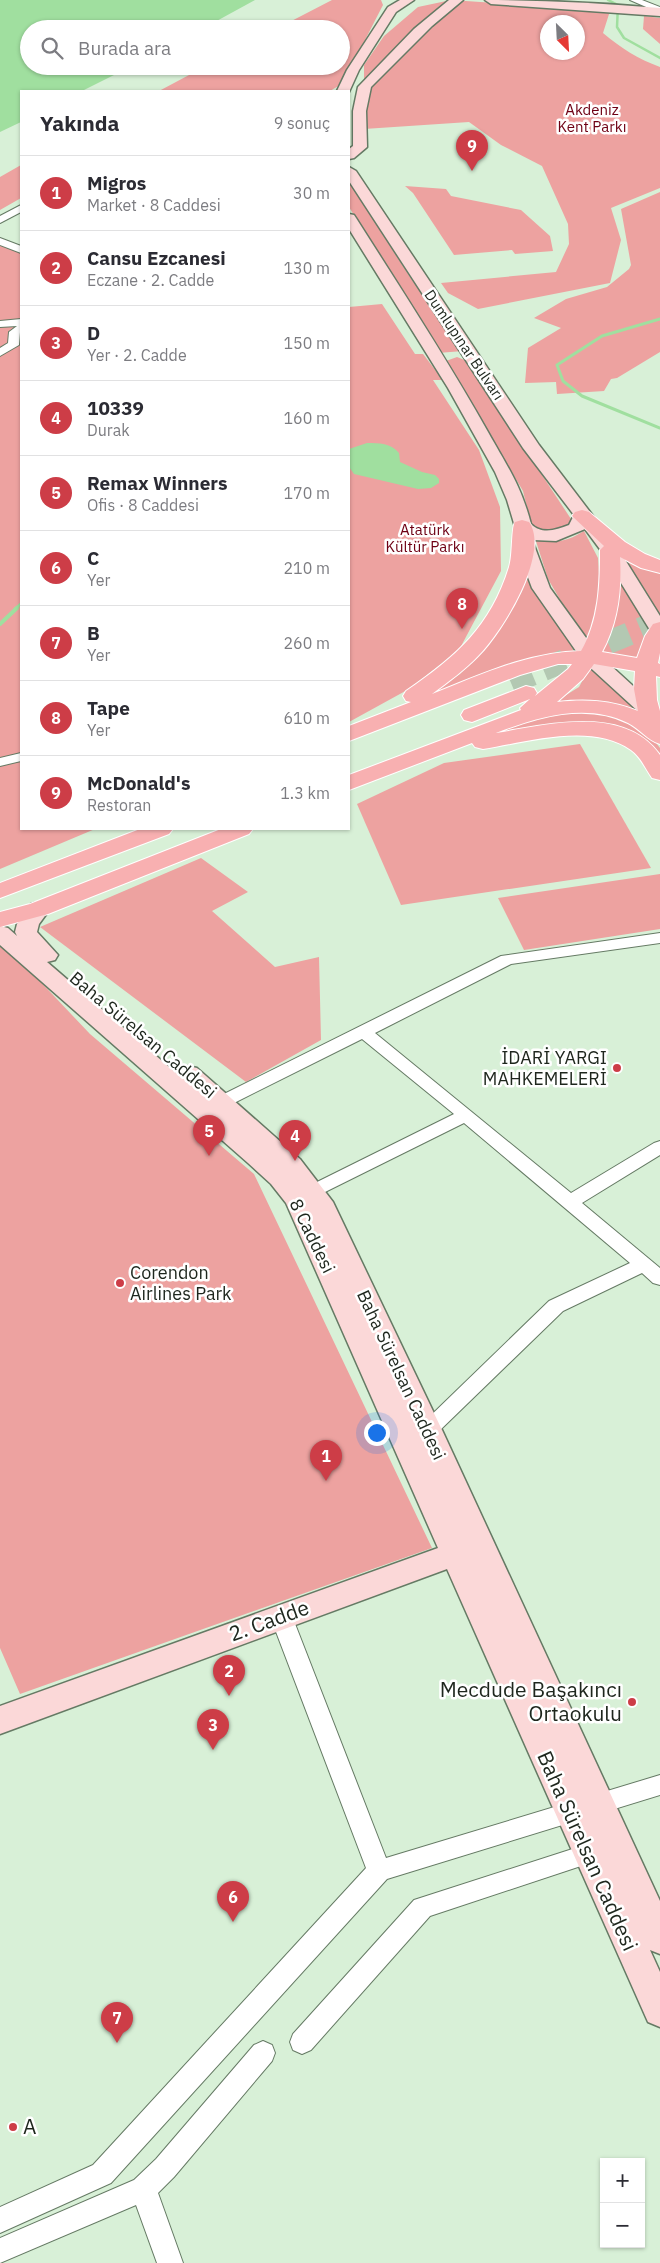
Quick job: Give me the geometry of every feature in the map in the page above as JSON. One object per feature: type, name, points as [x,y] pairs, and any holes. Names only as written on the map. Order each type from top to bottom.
[{"type":"main road","points":[[350,74],[392,5],[408,0]]},
{"type":"main road","points":[[350,154],[360,147],[358,124],[360,102],[366,84],[416,32],[457,0]]},
{"type":"main road","points":[[490,0],[606,7],[637,5],[660,11]]},
{"type":"main road","points":[[341,89],[350,75]]},
{"type":"main road","name":"Dumlupınar Bulvarı","points":[[350,173],[532,448],[582,516],[610,550],[660,629]]},
{"type":"main road","name":"Dumlupınar Bulvarı","points":[[350,220],[440,362],[504,472],[516,500],[523,536],[540,588],[590,657],[654,718]]},
{"type":"main road","points":[[440,362],[446,356],[454,354],[464,355],[475,361]]},
{"type":"main road","points":[[351,737],[449,673],[480,643],[503,609],[520,568],[523,536],[527,531],[539,536],[556,536],[577,528],[582,516],[612,544],[636,559],[660,567]]},
{"type":"main road","points":[[510,720],[556,692],[577,675],[590,657],[610,592],[610,550]]},
{"type":"main road","points":[[654,718],[646,693],[654,669],[650,647],[660,629]]},
{"type":"main road","points":[[350,767],[558,658],[590,657],[654,669]]},
{"type":"main road","points":[[351,737],[515,682],[526,669],[548,673],[555,677],[559,686],[556,692]]},
{"type":"main road","points":[[350,783],[510,720],[562,707],[610,709],[632,717],[646,725],[660,737]]},
{"type":"main road","points":[[404,762],[471,744],[566,730],[589,729],[608,731],[632,740],[644,750],[660,773]]},
{"type":"main road","points":[[0,890],[120,830]]},
{"type":"main road","points":[[0,890],[157,830]]},
{"type":"main road","points":[[0,918],[204,830]]},
{"type":"main road","points":[[0,918],[40,909],[238,830]]},
{"type":"main road","name":"Baha Sürelsan Caddesi","points":[[40,909],[28,924],[26,932],[31,942],[212,1105],[291,1165],[320,1202],[428,1430],[583,1808],[588,1854],[660,2010]]},
{"type":"main road","name":"8 Caddesi","points":[[0,933],[212,1105],[297,1199],[407,1441],[454,1554]]},
{"type":"main road","name":"Baha Sürelsan Caddesi","points":[[454,1554],[583,1808],[660,1938]]},
{"type":"main road","name":"2. Cadde","points":[[0,1720],[454,1554]]},
{"type":"street","points":[[1,220],[20,209]]},
{"type":"street","points":[[0,241],[20,250]]},
{"type":"street","points":[[0,325],[20,322]]},
{"type":"street","points":[[0,325],[18,330],[13,345],[0,353]]},
{"type":"street","points":[[0,762],[20,757]]},
{"type":"street","points":[[212,1105],[507,960],[660,938]]},
{"type":"street","points":[[362,1031],[466,1115],[660,1278]]},
{"type":"street","points":[[313,1191],[466,1115]]},
{"type":"street","points":[[569,1203],[660,1147]]},
{"type":"street","points":[[428,1430],[556,1306],[645,1264]]},
{"type":"street","points":[[281,1616],[378,1871]]},
{"type":"street","points":[[0,2220],[102,2174],[378,1871],[660,1785]]},
{"type":"street","points":[[302,2042],[422,1908],[588,1854]]},
{"type":"street","points":[[0,2251],[143,2189],[165,2168],[264,2053]]},
{"type":"street","points":[[143,2189],[170,2263]]},
{"type":"green space","points":[[332,0],[381,0],[383,5],[350,69],[350,20],[293,20]]},
{"type":"green space","name":"Akdeniz Kent Parkı","points":[[451,0],[610,11],[603,33],[630,53],[660,67],[660,188],[611,208],[621,240],[610,283],[478,309],[448,293],[441,283],[556,272],[569,244],[568,224],[542,166],[501,145],[469,122],[364,129],[364,65],[384,36],[418,7]]},
{"type":"green space","points":[[644,16],[660,18],[660,44],[643,29]]},
{"type":"green space","points":[[189,75],[347,75],[340,85],[332,90],[161,90]]},
{"type":"green space","points":[[20,166],[20,199],[0,210],[0,177]]},
{"type":"green space","points":[[350,184],[410,277],[463,351],[438,353],[350,209]]},
{"type":"green space","points":[[405,186],[446,189],[451,196],[521,210],[550,236],[553,251],[515,254],[512,250],[454,255],[413,193]]},
{"type":"green space","points":[[660,192],[660,352],[617,378],[611,379],[604,391],[557,394],[556,382],[525,383],[528,348],[561,328],[534,318],[566,299],[607,287],[629,269],[631,265],[621,209]]},
{"type":"green space","points":[[0,239],[20,248],[20,830],[93,830],[0,869]]},
{"type":"green space","name":"Atatürk Kültür Parkı","points":[[382,304],[415,354],[423,354],[443,380],[433,380],[479,450],[500,507],[501,571],[459,650],[409,689],[350,721],[350,307]]},
{"type":"green space","points":[[457,357],[467,361],[571,519],[568,529],[559,532],[538,530],[531,524],[523,491],[446,361]]},
{"type":"green space","points":[[584,531],[598,558],[601,606],[591,642],[572,620],[548,579],[535,538],[560,541]]},
{"type":"green space","points":[[619,558],[660,572],[660,614]]},
{"type":"green space","points":[[525,567],[580,653],[416,704],[460,674],[494,635]]},
{"type":"green space","points":[[616,577],[651,627],[636,661],[598,655]]},
{"type":"green space","points":[[593,661],[647,713],[646,720],[550,705],[579,687]]},
{"type":"green space","points":[[559,711],[595,711],[620,717],[654,740],[660,748],[660,761],[632,733],[476,740],[533,717]]},
{"type":"green space","points":[[580,744],[651,868],[401,905],[357,804],[444,763]]},
{"type":"green space","points":[[201,858],[248,892],[212,911],[275,967],[319,957],[321,1040],[246,1082],[40,927]]},
{"type":"green space","points":[[660,874],[660,929],[524,950],[498,898]]},
{"type":"green space","points":[[0,939],[90,1034],[254,1174],[432,1548],[20,1694],[0,1648]]},
{"type":"shaded area","points":[[0,0],[255,0],[218,20],[20,20],[20,75],[114,75],[84,90],[20,90],[20,122],[0,132]]},
{"type":"shaded area","points":[[367,443],[389,445],[399,453],[400,462],[422,472],[435,475],[439,479],[439,483],[431,488],[418,489],[354,474],[350,468],[350,449]]},
{"type":"waterway","points":[[608,0],[618,5],[617,27],[624,38],[660,58]]},
{"type":"waterway","points":[[660,319],[602,336],[557,365],[563,381],[582,396],[660,428]]},
{"type":"waterway","points":[[15,609],[20,605]]},
{"type":"waterway","points":[[0,624],[17,608]]},
{"type":"tunnel","points":[[511,683],[660,621]]},
{"type":"place","name":"McDonald's","points":[[472,171]]},
{"type":"place","name":"Tape","points":[[462,629]]},
{"type":"place","name":"İDARİ YARGI MAHKEMELERİ","points":[[617,1068]]},
{"type":"place","name":"Remax Winners","points":[[209,1156]]},
{"type":"place","name":"10339","points":[[295,1161]]},
{"type":"place","name":"Corendon Airlines Park","points":[[120,1283]]},
{"type":"place","name":"Migros","points":[[326,1481]]},
{"type":"place","name":"Cansu Ezcanesi","points":[[229,1696]]},
{"type":"place","name":"Mecdude Başakıncı Ortaokulu","points":[[632,1702]]},
{"type":"place","name":"D","points":[[213,1750]]},
{"type":"place","name":"C","points":[[233,1922]]},
{"type":"place","name":"B","points":[[117,2043]]},
{"type":"place","name":"A","points":[[13,2127]]}]
